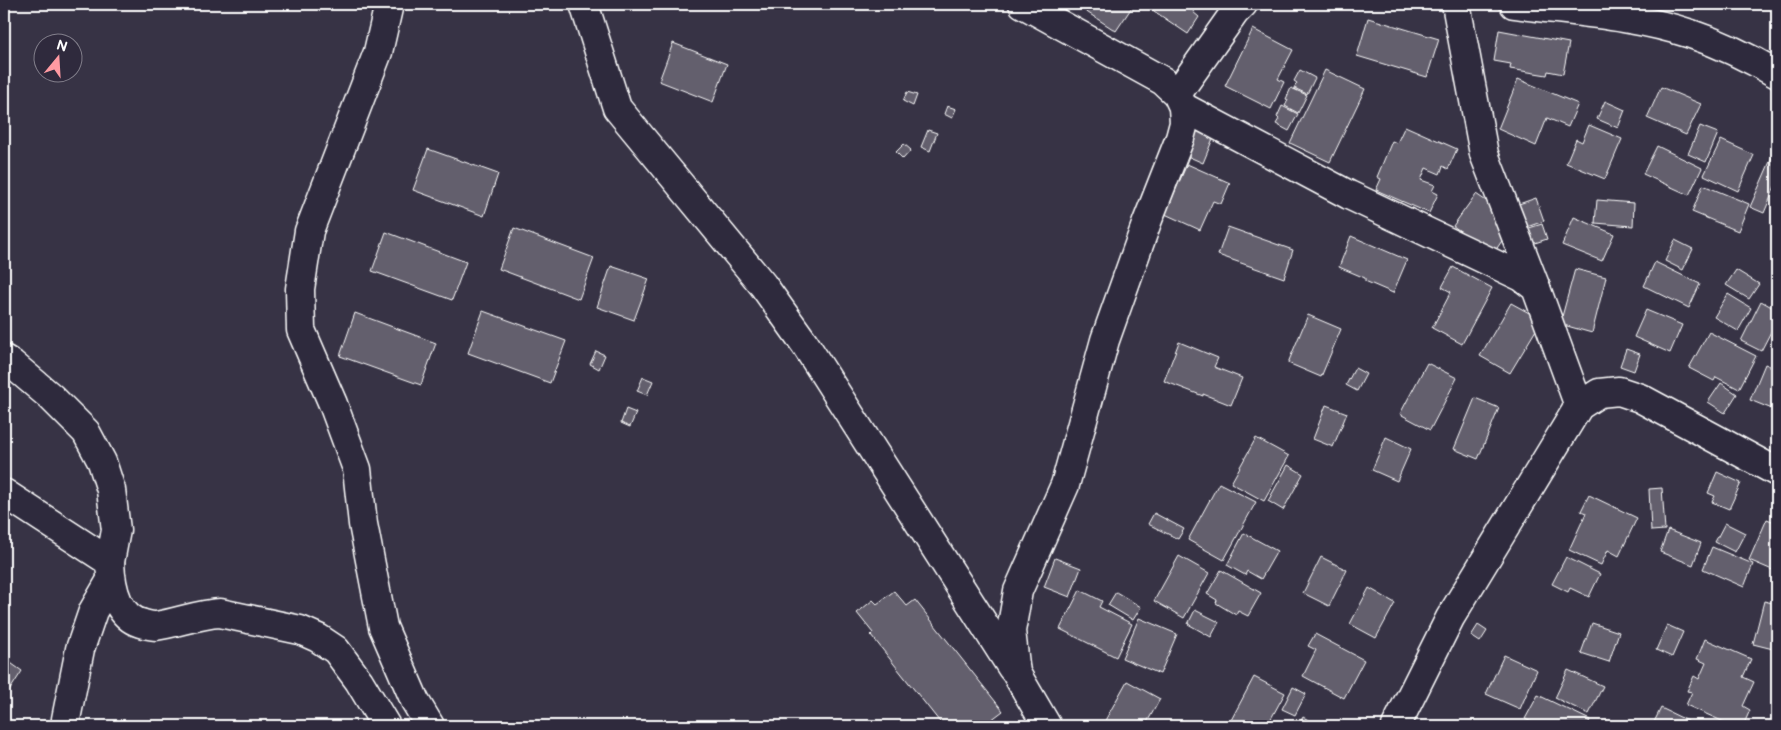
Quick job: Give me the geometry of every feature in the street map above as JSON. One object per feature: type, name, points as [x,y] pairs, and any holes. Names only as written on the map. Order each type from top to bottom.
[{"type":"street","points":[[389,4],[378,52],[310,231],[300,289],[300,330],[333,404],[357,469],[363,524],[383,627],[416,701],[430,726]]},
{"type":"street","points":[[584,4],[617,108],[768,292],[805,344],[1016,673],[1047,726]]},
{"type":"street","points":[[1023,4],[1163,81],[1180,101],[1349,195],[1508,269],[1536,288]]},
{"type":"street","points":[[1016,673],[1011,631],[1018,591],[1065,485],[1105,340],[1147,222],[1180,138],[1184,122],[1180,101],[1235,12],[1243,4]]},
{"type":"street","points":[[1456,4],[1484,154],[1579,406]]},
{"type":"street","points":[[1514,4],[1631,19],[1690,34],[1748,57],[1777,74]]},
{"type":"street","points":[[4,359],[51,397],[86,432],[102,462],[111,490],[116,530],[110,571],[93,611],[80,649],[66,726]]},
{"type":"street","points":[[1396,726],[1450,618],[1579,406],[1599,393],[1619,391],[1640,398],[1777,472]]},
{"type":"street","points":[[4,492],[110,571],[117,601],[127,616],[139,623],[153,626],[207,614],[220,614],[300,630],[318,638],[336,650],[359,681],[386,726]]},
{"type":"building","points":[[1086,4],[1134,4],[1116,31],[1082,9]]},
{"type":"building","points":[[1150,4],[1198,4],[1193,12],[1199,17],[1188,34],[1148,7]]},
{"type":"building","points":[[1368,18],[1439,39],[1427,77],[1357,56]]},
{"type":"building","points":[[1253,29],[1293,50],[1278,79],[1284,82],[1271,109],[1225,86]]},
{"type":"building","points":[[1499,30],[1569,43],[1563,74],[1548,71],[1547,75],[1510,69],[1511,64],[1494,61]]},
{"type":"building","points":[[673,43],[727,64],[713,102],[659,81]]},
{"type":"building","points":[[1300,70],[1315,78],[1307,94],[1294,88],[1297,83],[1294,81]]},
{"type":"building","points":[[1325,70],[1365,89],[1330,162],[1290,143]]},
{"type":"building","points":[[1518,79],[1578,104],[1568,127],[1547,118],[1536,146],[1498,129]]},
{"type":"building","points":[[1661,87],[1701,104],[1686,135],[1647,118]]},
{"type":"building","points":[[1291,88],[1307,95],[1298,113],[1285,106]]},
{"type":"building","points":[[907,92],[917,95],[913,106],[903,101]]},
{"type":"building","points":[[1605,101],[1625,110],[1618,128],[1597,119]]},
{"type":"building","points":[[947,106],[956,109],[952,118],[944,114]]},
{"type":"building","points":[[1282,106],[1298,114],[1289,131],[1276,124]]},
{"type":"building","points":[[1777,116],[1777,127],[1773,124]]},
{"type":"building","points":[[1589,125],[1622,139],[1605,179],[1566,163],[1576,139],[1582,142]]},
{"type":"building","points":[[1405,126],[1457,149],[1448,169],[1443,166],[1440,174],[1426,168],[1421,180],[1435,185],[1432,191],[1438,194],[1429,213],[1376,190],[1381,179],[1377,177],[1392,141],[1397,143]]},
{"type":"building","points":[[1700,126],[1718,133],[1706,162],[1688,154]]},
{"type":"building","points":[[1196,129],[1214,136],[1203,163],[1185,155]]},
{"type":"building","points":[[928,130],[937,133],[930,151],[921,147]]},
{"type":"building","points":[[1721,140],[1754,155],[1738,191],[1704,175]]},
{"type":"building","points":[[904,144],[911,150],[903,159],[896,152]]},
{"type":"building","points":[[1657,146],[1702,168],[1689,195],[1643,174]]},
{"type":"building","points":[[428,149],[498,174],[484,216],[413,190]]},
{"type":"building","points":[[1772,157],[1777,159],[1777,182],[1764,213],[1750,207]]},
{"type":"building","points":[[1187,164],[1230,183],[1221,204],[1213,201],[1200,230],[1165,214]]},
{"type":"building","points":[[1703,185],[1749,204],[1738,231],[1692,212]]},
{"type":"building","points":[[1476,194],[1498,209],[1492,217],[1510,229],[1493,254],[1453,226]]},
{"type":"building","points":[[1536,198],[1544,221],[1524,228],[1516,205]]},
{"type":"building","points":[[1597,200],[1634,203],[1633,226],[1595,223]]},
{"type":"building","points":[[1574,217],[1614,234],[1602,261],[1562,245]]},
{"type":"building","points":[[1542,224],[1547,239],[1532,244],[1526,229]]},
{"type":"building","points":[[1228,227],[1293,250],[1284,278],[1218,255]]},
{"type":"building","points":[[514,228],[594,258],[579,299],[499,269]]},
{"type":"building","points":[[386,232],[466,262],[452,300],[372,271]]},
{"type":"building","points":[[1351,236],[1407,260],[1393,293],[1339,267]]},
{"type":"building","points":[[1675,240],[1693,249],[1683,270],[1665,261]]},
{"type":"building","points":[[1655,262],[1700,284],[1689,308],[1644,286]]},
{"type":"building","points":[[611,266],[649,279],[634,320],[597,307]]},
{"type":"building","points":[[1453,267],[1492,288],[1462,344],[1432,328],[1451,292],[1442,287]]},
{"type":"building","points":[[1575,269],[1606,277],[1592,333],[1560,324]]},
{"type":"building","points":[[1736,270],[1759,284],[1749,299],[1726,285]]},
{"type":"building","points":[[1728,294],[1751,308],[1738,331],[1714,317]]},
{"type":"building","points":[[1761,301],[1777,310],[1777,320],[1761,351],[1741,341]]},
{"type":"building","points":[[1511,303],[1542,320],[1510,373],[1480,356]]},
{"type":"building","points":[[1646,310],[1682,325],[1670,353],[1634,337]]},
{"type":"building","points":[[483,311],[566,341],[550,383],[468,353]]},
{"type":"building","points":[[355,313],[436,343],[421,385],[340,356]]},
{"type":"building","points":[[1308,315],[1341,329],[1321,377],[1288,363]]},
{"type":"building","points":[[1709,332],[1756,356],[1739,389],[1716,377],[1714,381],[1689,368]]},
{"type":"building","points":[[1179,342],[1218,358],[1214,367],[1242,378],[1231,405],[1164,381]]},
{"type":"building","points":[[1626,349],[1640,354],[1634,371],[1620,366]]},
{"type":"building","points":[[596,351],[605,355],[599,369],[590,364]]},
{"type":"building","points":[[1427,363],[1457,378],[1430,430],[1400,414]]},
{"type":"building","points":[[1765,364],[1777,369],[1777,411],[1750,400]]},
{"type":"building","points":[[1355,368],[1366,374],[1357,391],[1346,385]]},
{"type":"building","points":[[643,377],[653,381],[647,395],[637,391]]},
{"type":"building","points":[[1721,383],[1737,394],[1725,413],[1708,402]]},
{"type":"building","points":[[1475,398],[1499,408],[1478,459],[1454,449]]},
{"type":"building","points":[[1326,405],[1347,413],[1333,447],[1313,439]]},
{"type":"building","points":[[626,409],[636,413],[630,427],[621,423]]},
{"type":"building","points":[[1386,437],[1411,449],[1397,481],[1372,470]]},
{"type":"building","points":[[1256,438],[1289,456],[1264,501],[1231,483]]},
{"type":"building","points":[[1288,465],[1303,474],[1283,510],[1268,501]]},
{"type":"building","points":[[1717,472],[1741,483],[1729,509],[1712,502],[1715,496],[1708,493]]},
{"type":"building","points":[[1219,483],[1256,502],[1224,560],[1188,540]]},
{"type":"building","points":[[1662,488],[1665,530],[1651,531],[1649,489]]},
{"type":"building","points":[[1589,495],[1637,518],[1619,556],[1608,550],[1601,565],[1569,550],[1586,513],[1581,511]]},
{"type":"building","points":[[1154,513],[1184,529],[1178,539],[1148,524]]},
{"type":"building","points":[[1767,519],[1777,523],[1777,572],[1749,560]]},
{"type":"building","points":[[1725,523],[1745,533],[1735,552],[1715,542]]},
{"type":"building","points":[[1668,530],[1701,543],[1693,565],[1660,552]]},
{"type":"building","points":[[1244,533],[1277,551],[1261,579],[1247,571],[1245,575],[1227,565]]},
{"type":"building","points":[[1712,547],[1753,564],[1744,587],[1703,569]]},
{"type":"building","points":[[1179,556],[1209,573],[1184,618],[1154,601]]},
{"type":"building","points":[[1321,557],[1347,570],[1329,606],[1303,593]]},
{"type":"building","points":[[1566,557],[1600,574],[1589,597],[1570,588],[1568,592],[1552,584]]},
{"type":"building","points":[[1055,558],[1081,568],[1070,597],[1044,587]]},
{"type":"building","points":[[1221,570],[1261,593],[1248,616],[1238,611],[1236,615],[1216,603],[1217,600],[1207,594]]},
{"type":"building","points":[[1369,588],[1395,603],[1376,638],[1350,624]]},
{"type":"building","points":[[1080,590],[1102,601],[1099,607],[1132,624],[1116,657],[1060,629]]},
{"type":"building","points":[[894,591],[907,606],[915,600],[1003,711],[983,726],[943,726],[871,635],[873,633],[857,613],[873,600],[877,604]]},
{"type":"building","points":[[1116,592],[1141,607],[1133,620],[1108,605]]},
{"type":"building","points":[[1764,601],[1777,604],[1777,650],[1753,644]]},
{"type":"building","points":[[1195,610],[1219,622],[1211,637],[1188,624]]},
{"type":"building","points":[[1139,618],[1177,634],[1160,674],[1122,658]]},
{"type":"building","points":[[1592,623],[1619,632],[1609,662],[1581,653]]},
{"type":"building","points":[[1478,625],[1487,631],[1480,642],[1471,636]]},
{"type":"building","points":[[1667,625],[1683,632],[1672,657],[1656,650]]},
{"type":"building","points":[[1315,634],[1364,660],[1344,698],[1303,676],[1316,650],[1308,646]]},
{"type":"building","points":[[1705,639],[1751,659],[1743,677],[1754,682],[1743,706],[1750,710],[1743,726],[1733,726],[1686,705],[1692,692],[1687,691],[1694,676],[1699,679],[1706,663],[1697,659]]},
{"type":"building","points":[[1504,655],[1537,670],[1520,709],[1486,694]]},
{"type":"building","points":[[5,659],[22,671],[4,699],[4,661]]},
{"type":"building","points":[[1568,670],[1603,686],[1589,714],[1555,698]]},
{"type":"building","points":[[1254,677],[1285,693],[1267,726],[1238,726],[1230,722]]},
{"type":"building","points":[[1127,681],[1160,699],[1145,726],[1102,726]]},
{"type":"building","points":[[1293,687],[1306,694],[1295,715],[1282,709]]},
{"type":"building","points":[[1538,695],[1590,720],[1587,726],[1540,726],[1525,719]]},
{"type":"building","points":[[1661,708],[1688,721],[1686,726],[1652,726]]},
{"type":"building","points":[[1303,717],[1319,726],[1298,726]]}]
